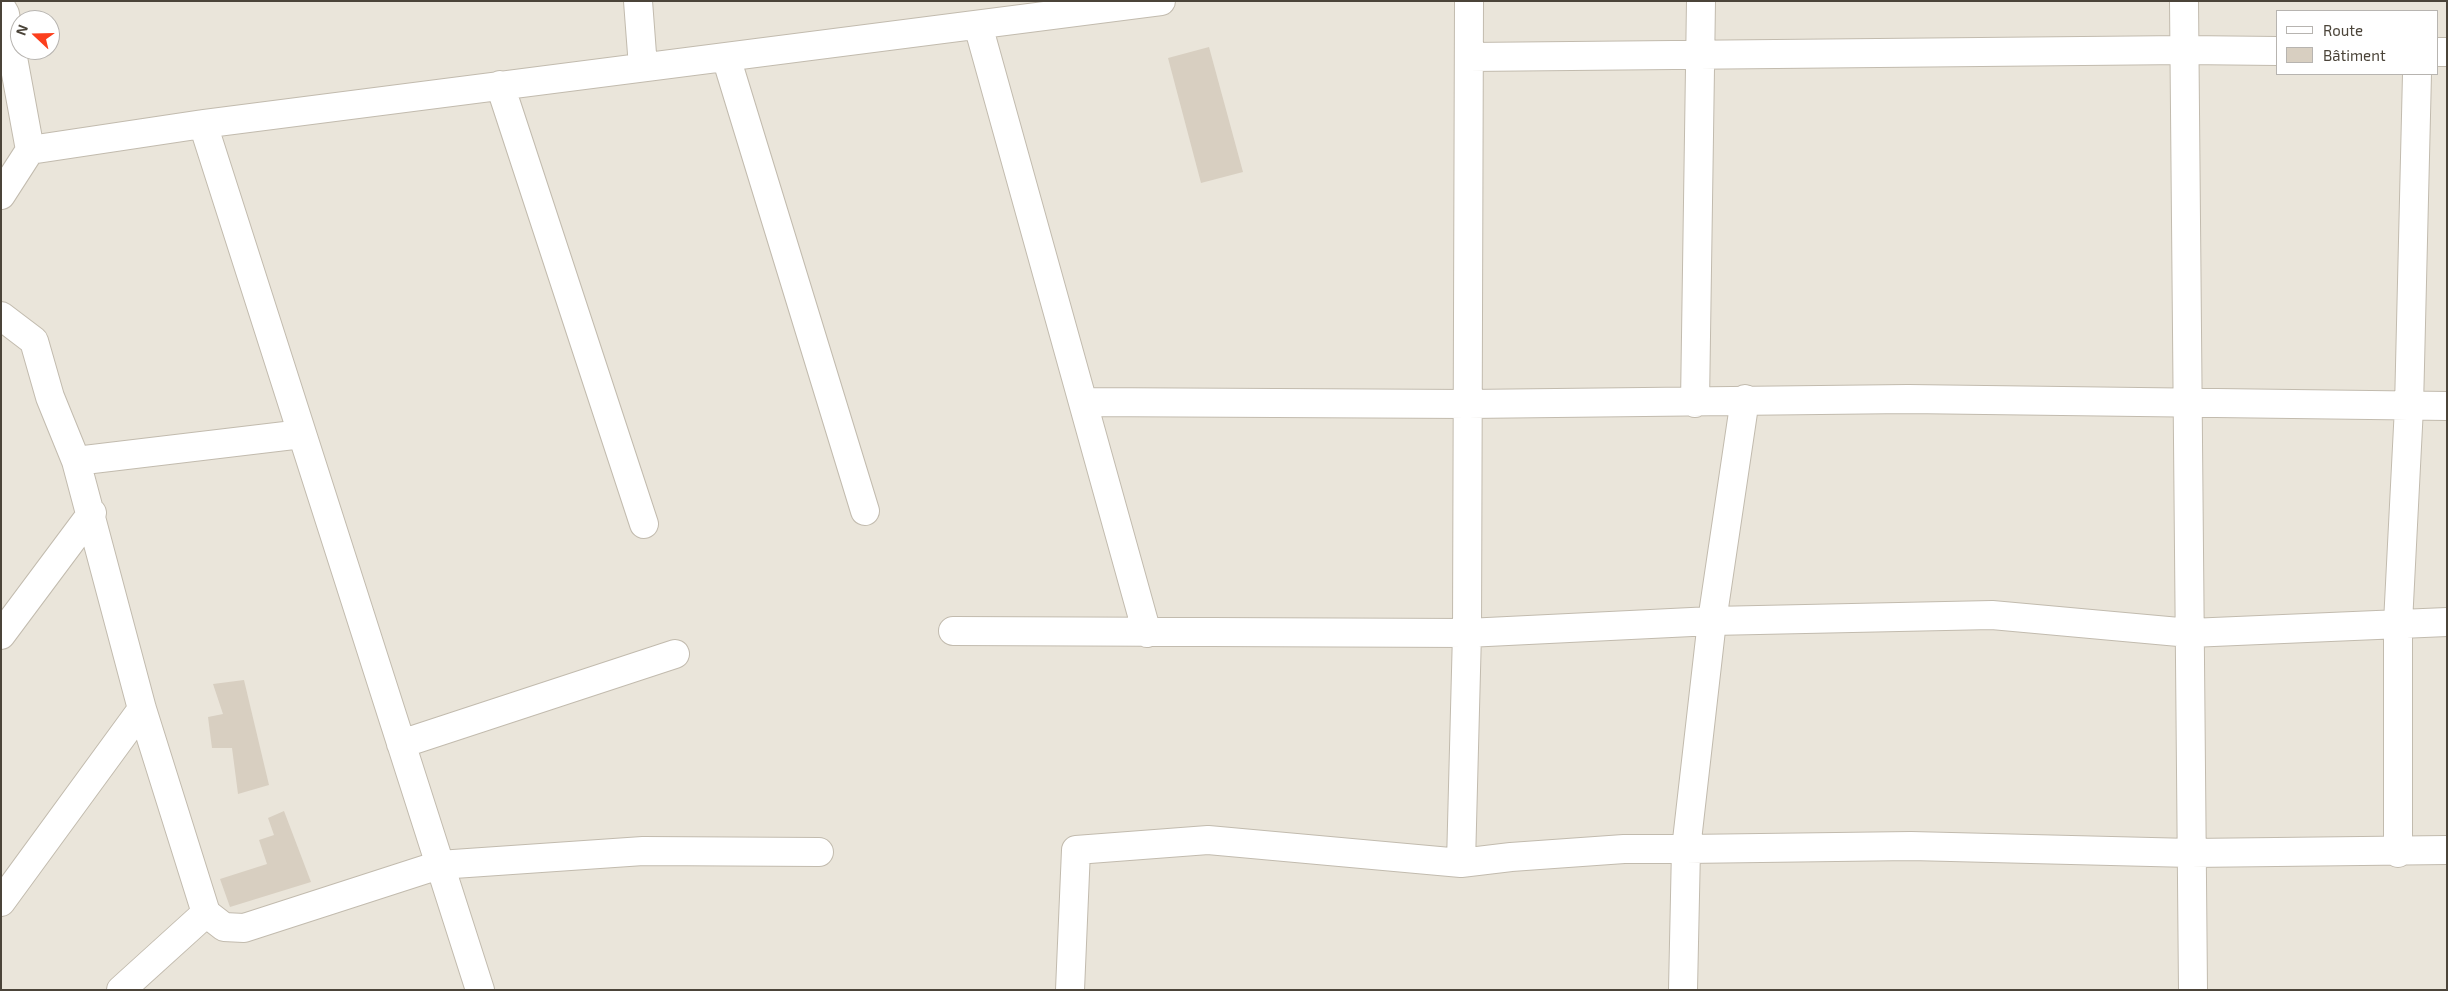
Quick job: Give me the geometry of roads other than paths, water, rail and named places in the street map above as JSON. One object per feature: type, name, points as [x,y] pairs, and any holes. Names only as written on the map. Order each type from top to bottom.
[{"type":"street","points":[[638,1],[643,67]]},
{"type":"street","points":[[30,150],[203,124],[978,25],[1089,6],[1161,1]]},
{"type":"street","points":[[1461,863],[1467,633],[1469,1]]},
{"type":"street","points":[[1695,403],[1701,1]]},
{"type":"street","points":[[2184,1],[2193,990]]},
{"type":"street","points":[[1,195],[30,150],[9,73],[8,8]]},
{"type":"street","points":[[978,25],[1147,633]]},
{"type":"street","points":[[1469,57],[2185,50],[2276,51]]},
{"type":"street","points":[[726,57],[865,511]]},
{"type":"street","points":[[2398,852],[2398,623],[2409,407],[2417,75]]},
{"type":"street","points":[[500,86],[644,524]]},
{"type":"street","points":[[203,124],[480,990]]},
{"type":"street","points":[[1,316],[34,341],[50,397],[76,461],[92,513],[142,709],[206,913],[224,927],[244,928],[440,864],[643,851],[819,852]]},
{"type":"street","points":[[1083,402],[1695,403],[1745,399],[2187,401],[2409,407],[2447,406]]},
{"type":"street","points":[[1683,990],[1686,849],[1712,621],[1745,399]]},
{"type":"street","points":[[76,461],[302,434]]},
{"type":"street","points":[[1,635],[92,513]]},
{"type":"street","points":[[953,631],[1467,633],[1712,621],[1992,615],[2190,633],[2447,622]]},
{"type":"street","points":[[401,744],[675,654]]},
{"type":"street","points":[[1,902],[142,709]]},
{"type":"street","points":[[1070,990],[1076,850],[1208,840],[1461,863],[1624,848],[1911,846],[2191,853],[2447,850]]},
{"type":"street","points":[[121,990],[206,913]]}]
